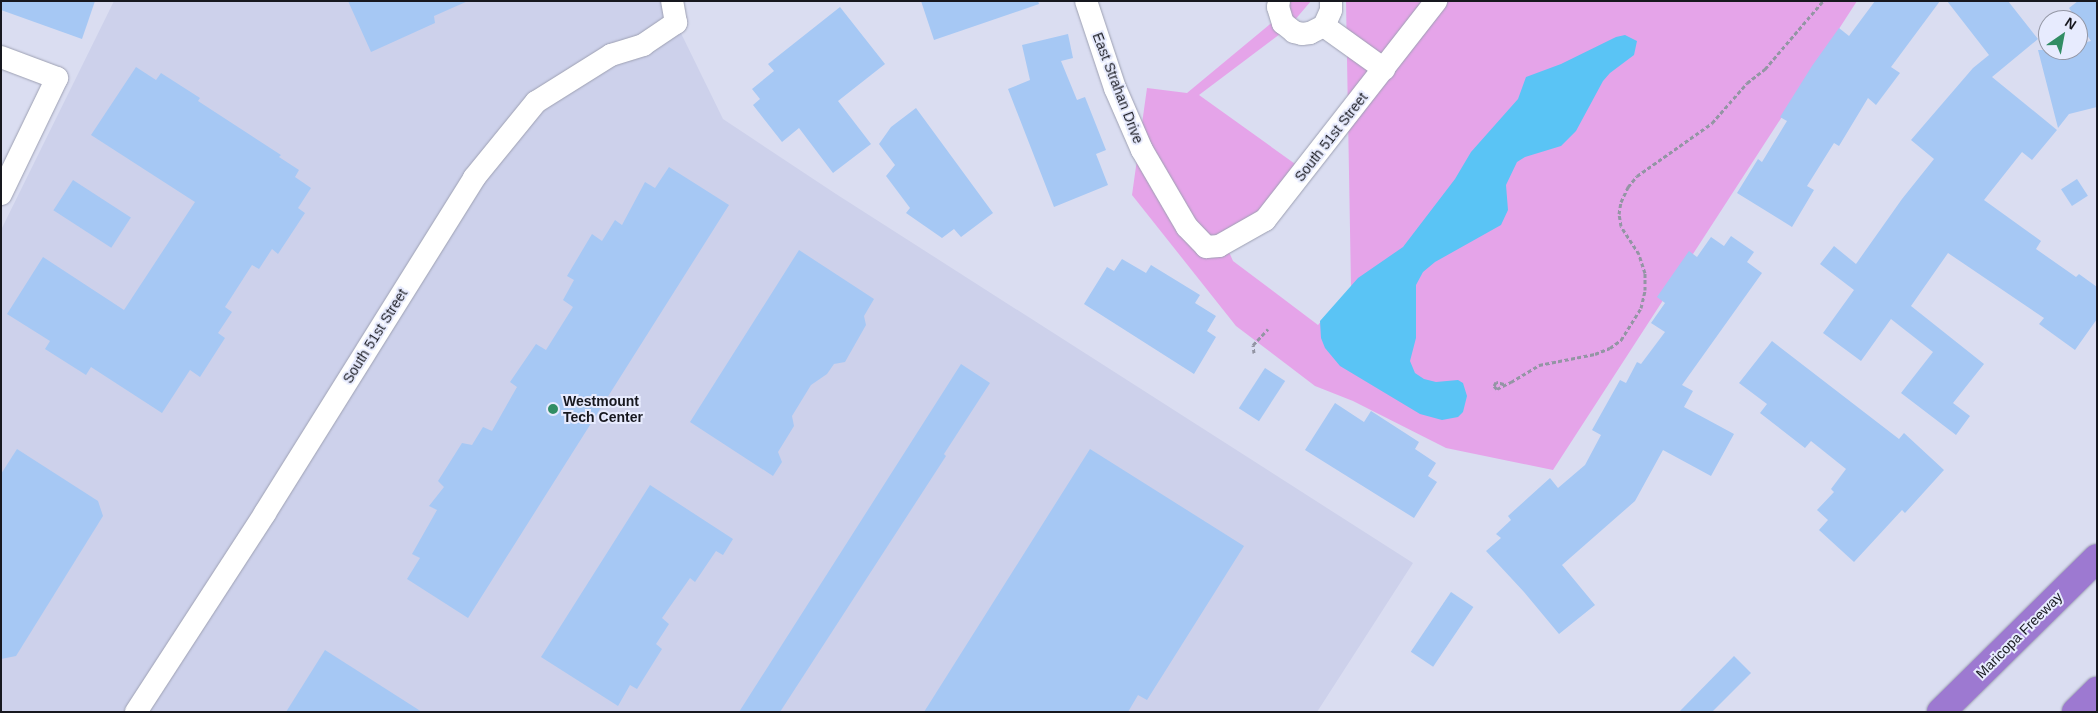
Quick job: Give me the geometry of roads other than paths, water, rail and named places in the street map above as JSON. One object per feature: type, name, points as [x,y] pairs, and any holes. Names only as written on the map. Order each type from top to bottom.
[{"type":"highway","name":"Maricopa Freeway","points":[[1941,712],[2097,558]]},
{"type":"highway","points":[[2076,712],[2097,691]]},
{"type":"street","name":"East Strahan Drive","points":[[1086,1],[1115,88],[1142,150],[1187,227],[1206,247]]},
{"type":"street","points":[[1279,1],[1278,7],[1283,22],[1294,32],[1310,34],[1324,26],[1332,10],[1331,1]]},
{"type":"street","name":"South 51st Street","points":[[1206,247],[1219,246],[1264,220],[1384,70],[1436,1]]},
{"type":"street","name":"South 51st Street","points":[[136,712],[265,513],[474,178],[536,102],[611,55],[644,45],[674,12]]},
{"type":"street","points":[[1324,26],[1384,70]]},
{"type":"street","points":[[1,57],[57,78],[1,194]]},
{"type":"water","points":[[1625,35],[1637,41],[1634,55],[1610,73],[1603,81],[1576,131],[1561,146],[1525,157],[1517,162],[1506,185],[1508,210],[1501,225],[1435,262],[1423,272],[1416,285],[1416,338],[1410,361],[1415,373],[1424,379],[1436,382],[1458,380],[1463,383],[1467,396],[1463,412],[1458,417],[1442,420],[1420,414],[1340,366],[1325,348],[1321,338],[1320,321],[1358,278],[1403,247],[1455,179],[1471,152],[1518,99],[1526,77],[1561,64],[1616,37]]},
{"type":"place","name":"Westmount Tech Center","points":[[553,409]]}]
